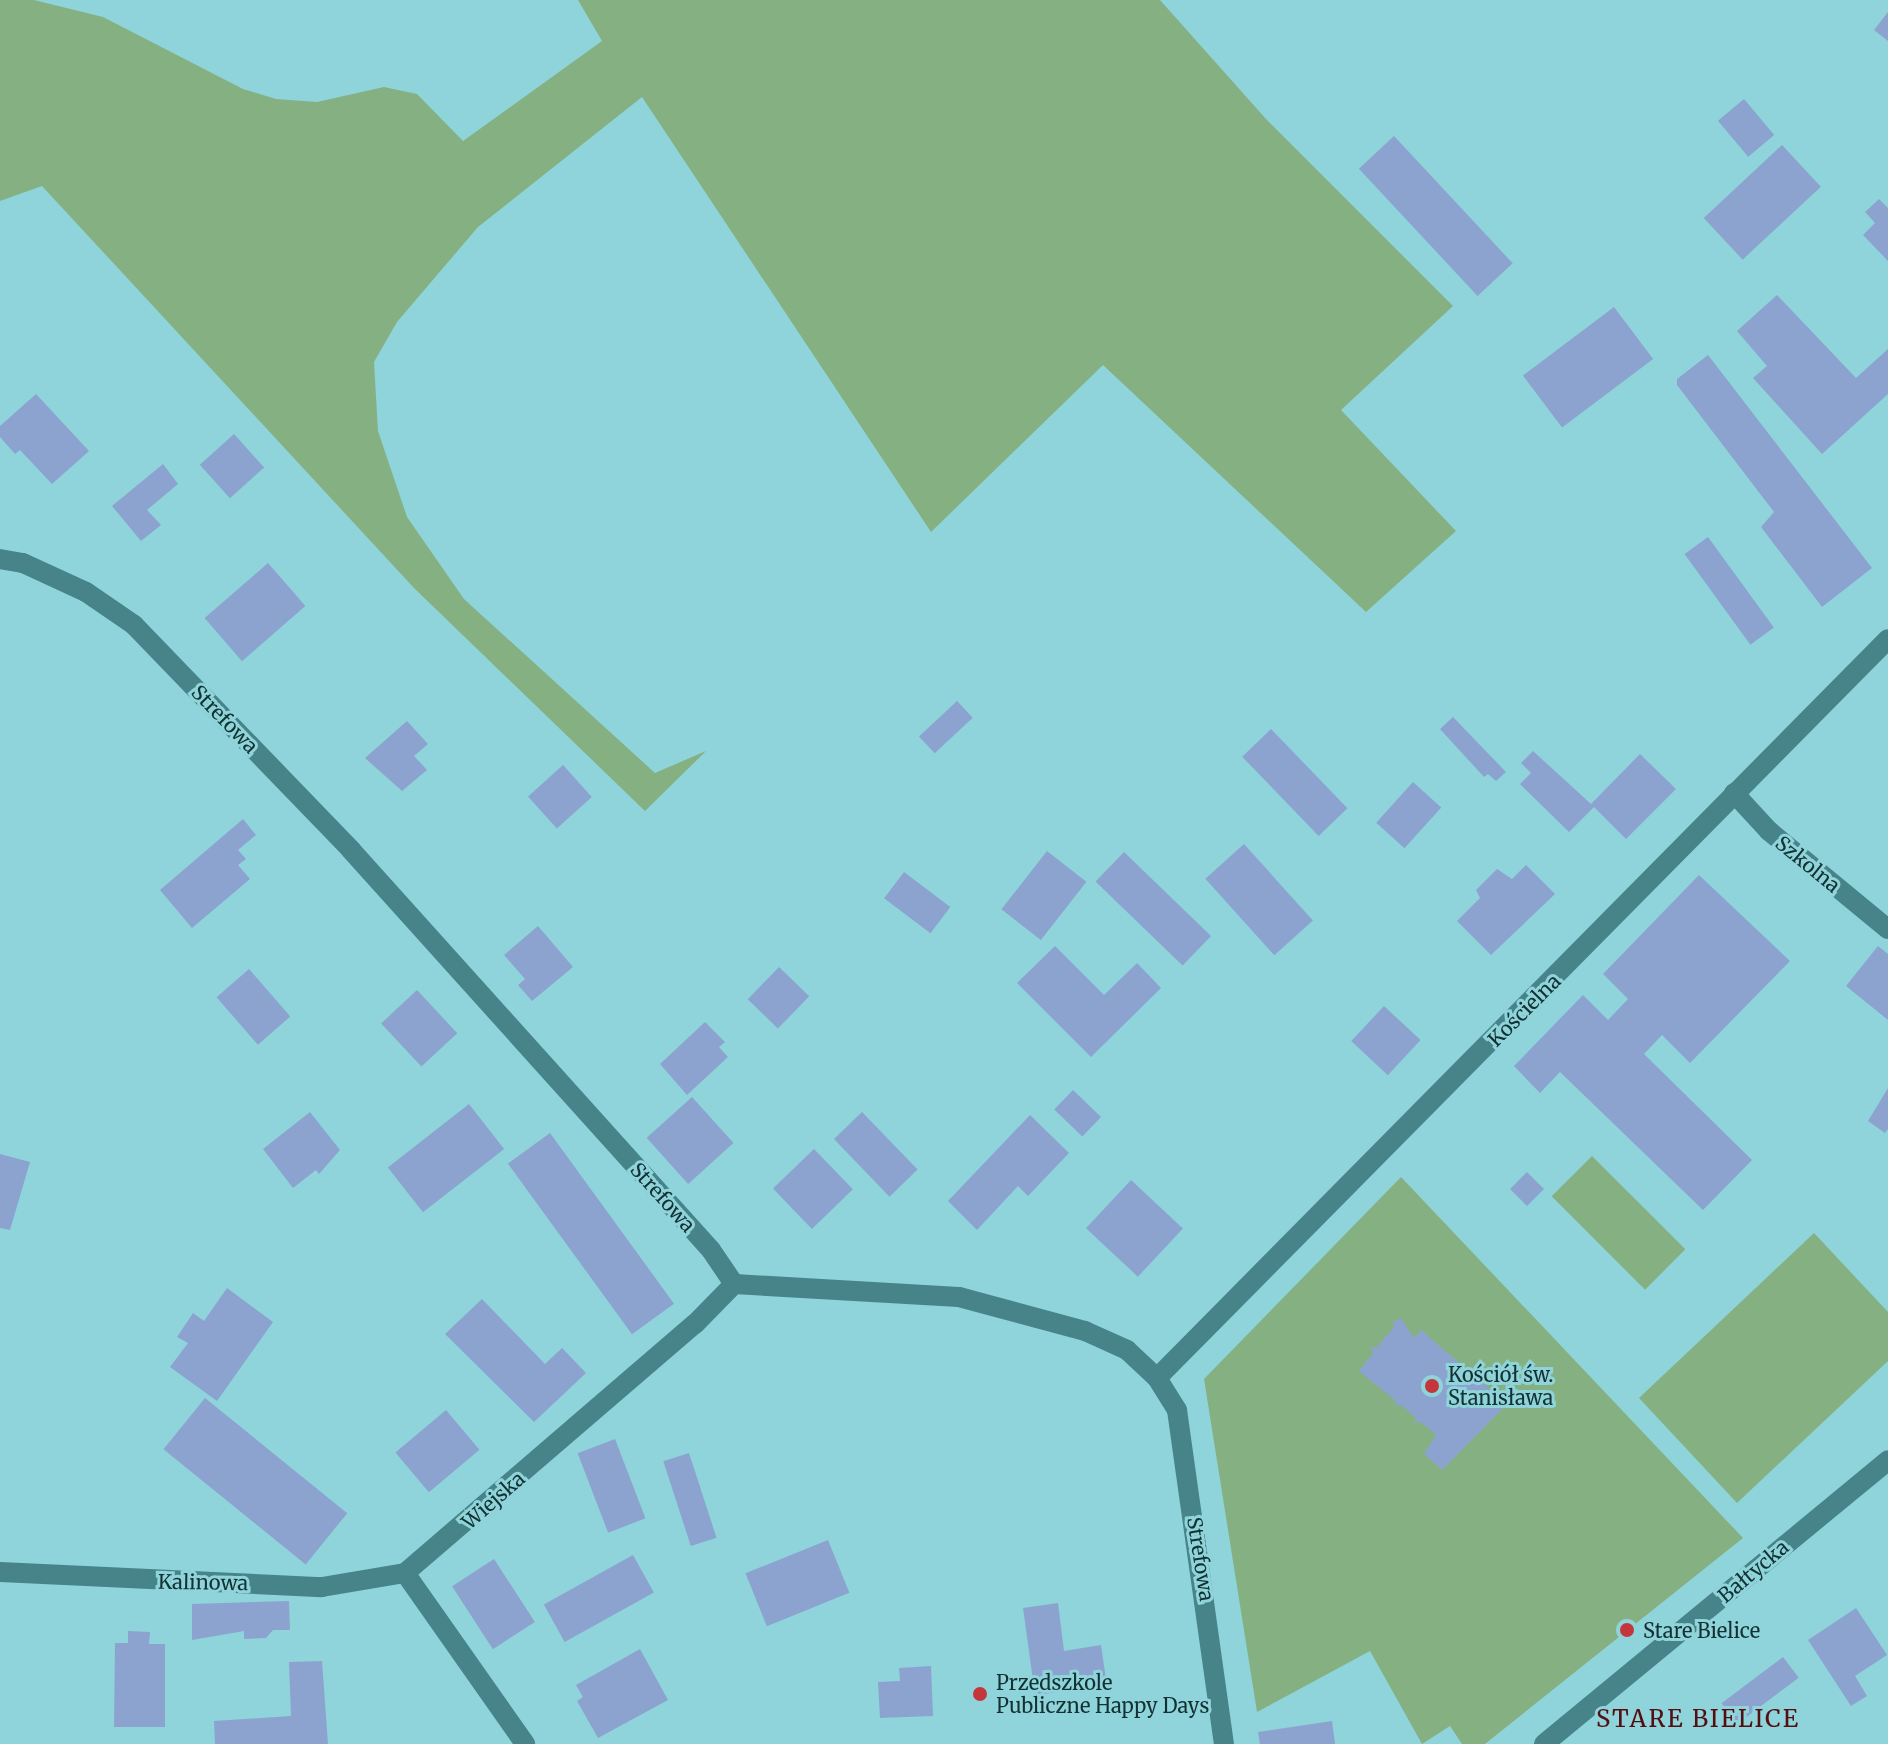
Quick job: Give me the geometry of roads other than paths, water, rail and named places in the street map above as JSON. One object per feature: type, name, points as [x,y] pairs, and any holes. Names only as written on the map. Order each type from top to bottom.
[{"type":"street","name":"Strefowa","points":[[0,559],[23,563],[86,592],[134,625],[362,862],[700,1239],[734,1284],[959,1297],[1085,1331],[1127,1350],[1157,1378],[1177,1410],[1208,1603],[1224,1744]]},
{"type":"street","name":"Kościelna","points":[[1157,1378],[1888,639]]},
{"type":"street","name":"Szkolna","points":[[1734,793],[1769,831],[1888,929]]},
{"type":"street","name":"Wiejska","points":[[405,1573],[671,1345],[734,1284]]},
{"type":"street","name":"Bałtycka","points":[[1544,1744],[1888,1460]]},
{"type":"street","name":"Kalinowa","points":[[0,1572],[322,1587],[405,1573]]},
{"type":"street","points":[[405,1573],[525,1744]]},
{"type":"place","name":"Kościół św. Stanisława","points":[[1432,1386]]},
{"type":"place","name":"Stare Bielice","points":[[1627,1630]]},
{"type":"place","name":"Przedszkole Publiczne Happy Days","points":[[980,1694]]},
{"type":"district","name":"STARE BIELICE","points":[[1698,1719]]}]
